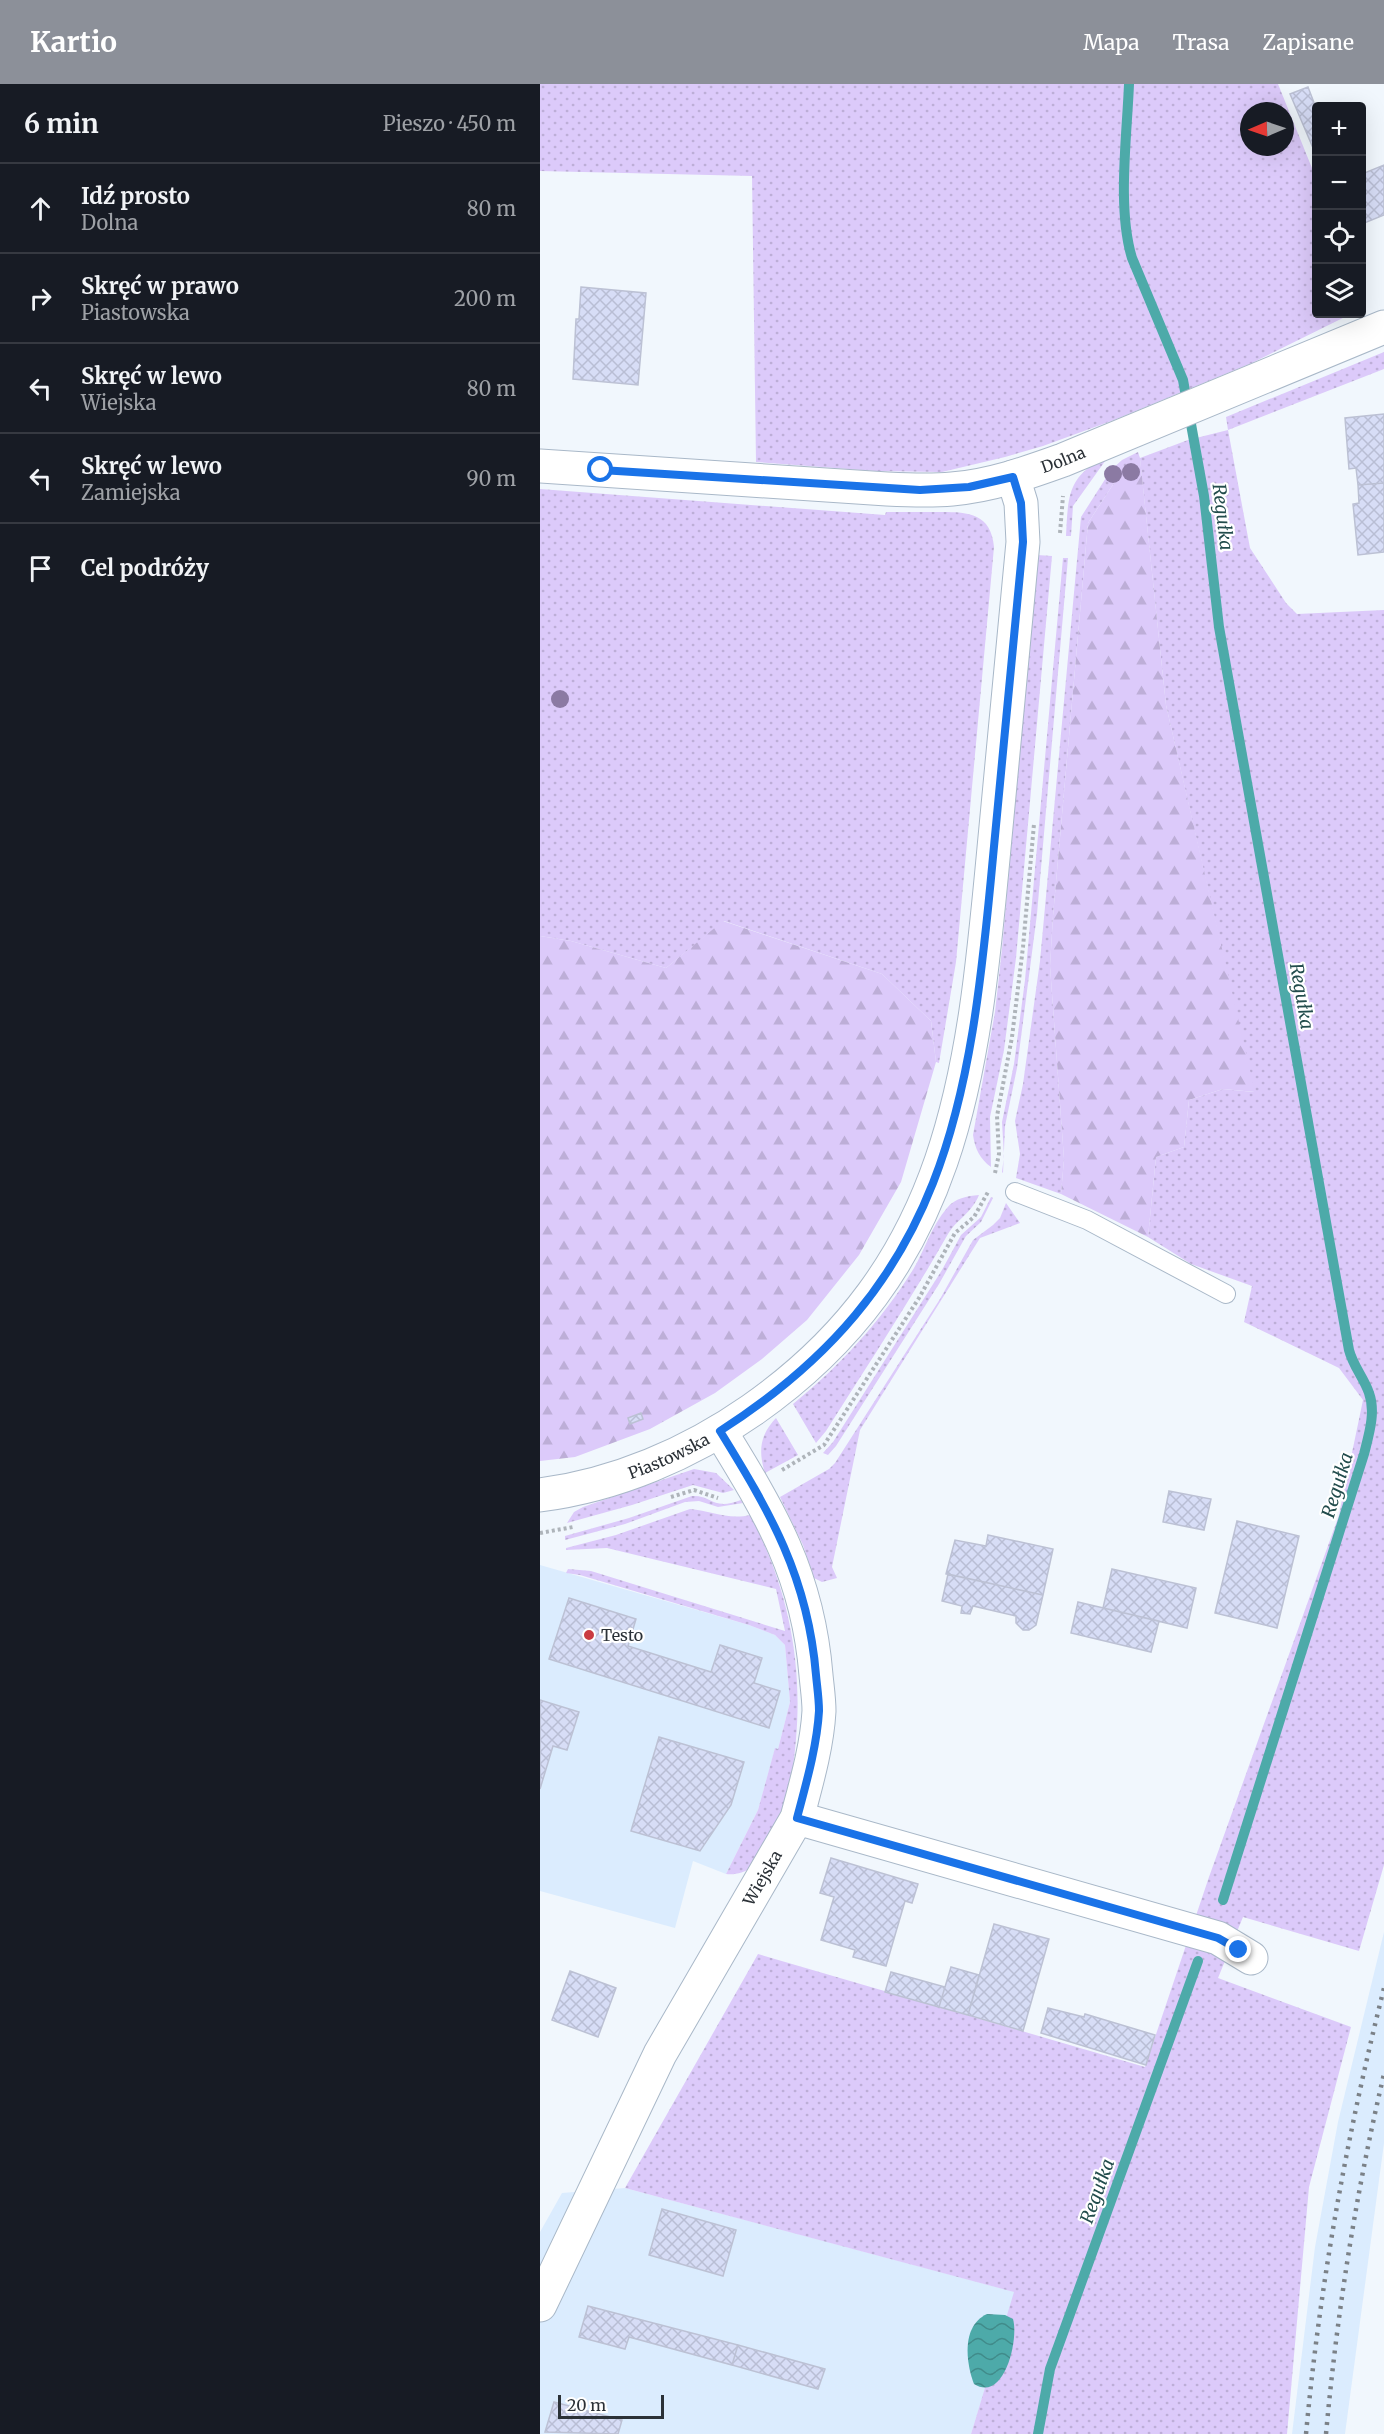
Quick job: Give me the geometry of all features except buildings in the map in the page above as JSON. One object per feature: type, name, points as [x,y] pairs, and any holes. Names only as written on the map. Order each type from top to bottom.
[{"type":"street","name":"Dolna","points":[[540,466],[920,490],[969,487],[1013,477],[1063,460],[1384,327]]},
{"type":"street","name":"Piastowska","points":[[540,1495],[578,1488],[634,1472],[667,1459],[720,1431],[775,1394],[834,1341],[869,1299],[911,1234],[931,1192],[956,1118],[969,1059],[983,968],[1020,566],[1022,516],[1013,477]]},
{"type":"street","name":"Wiejska","points":[[540,2305],[660,2054],[797,1818],[812,1753],[819,1711],[808,1617],[792,1562],[783,1541],[720,1431]]},
{"type":"street","points":[[797,1818],[1218,1938],[1251,1958]]},
{"type":"lane","points":[[1015,1192],[1087,1220],[1226,1294]]},
{"type":"path","points":[[777,1473],[824,1445],[919,1298],[955,1233],[974,1217],[986,1197]]},
{"type":"path","points":[[661,1501],[689,1491],[699,1491],[722,1499]]},
{"type":"path","points":[[540,1533],[577,1526]]},
{"type":"shaded area","points":[[540,1565],[749,1625],[775,1635],[785,1645],[790,1702],[778,1749],[775,1749],[758,1810],[726,1874],[693,1861],[675,1928],[540,1891]]},
{"type":"shaded area","points":[[1384,1932],[1384,2143],[1345,2434],[1292,2434],[1315,2247],[1338,2122]]},
{"type":"shaded area","points":[[625,2188],[1015,2292],[971,2434],[540,2434],[540,2232],[562,2193]]},
{"type":"green space","points":[[540,84],[1278,84],[1285,102],[1240,102],[1240,156],[1294,156],[1294,124],[1312,168],[1312,318],[1343,318],[1252,363],[1114,420],[1005,457],[942,472],[875,471],[756,462],[752,176],[540,171]]},
{"type":"green space","points":[[1384,352],[1384,369],[1228,430],[1226,417]]},
{"type":"green space","points":[[1228,430],[1250,548],[1286,603],[1297,614],[1384,610],[1384,1865],[1359,1951],[1243,1917],[1218,1978],[1351,2027],[1309,2187],[1287,2434],[971,2434],[1014,2292],[625,2188],[758,1954],[1145,2067],[1209,1877],[1339,1515],[1363,1400],[1339,1368],[1244,1322],[1252,1286],[1191,1264],[1148,1237],[1156,1157],[1184,1147],[1189,1100],[1223,1089],[1254,1092],[1166,705],[1140,459],[1114,483],[1088,523],[1050,966],[1064,1159],[1061,1194],[1016,1178],[1020,1154],[1015,1121],[1023,1084],[1040,961],[1081,517],[1111,470],[1122,460],[1138,452],[1140,458],[1188,440]]},
{"type":"green space","points":[[1108,457],[1073,506],[1071,536],[1066,536],[1069,499],[1077,479],[1084,471]]},
{"type":"green space","points":[[1140,458],[1166,705],[1255,1092],[1223,1089],[1189,1100],[1184,1147],[1156,1157],[1148,1237],[1061,1194],[1064,1159],[1050,966],[1088,523],[1114,483]]},
{"type":"green space","points":[[540,489],[885,515],[886,512],[955,512],[974,516],[987,526],[992,535],[994,547],[956,962],[939,1063],[936,1062],[931,1021],[882,974],[724,921],[666,968],[571,941],[540,936]]},
{"type":"green space","points":[[1037,555],[1052,556],[1016,958],[1004,1050],[990,1117],[991,1167],[979,1153],[973,1135],[995,1012],[1002,949]]},
{"type":"green space","points":[[1063,558],[1068,558],[1037,914],[1017,1068],[1005,1126],[1004,1153],[1002,1122],[1014,1064],[1025,980]]},
{"type":"green space","points":[[723,921],[882,974],[931,1021],[936,1062],[901,1182],[859,1255],[807,1320],[762,1359],[715,1393],[650,1429],[575,1457],[540,1461],[540,936],[571,941],[666,968]]},
{"type":"green space","points":[[979,1195],[972,1207],[948,1234],[919,1284],[826,1431],[816,1443],[793,1404],[844,1358],[874,1324],[914,1268],[933,1229],[947,1208],[957,1200]]},
{"type":"green space","points":[[991,1197],[993,1198],[981,1222],[966,1236],[939,1284],[836,1446],[828,1455],[823,1453],[833,1442],[942,1270],[961,1235],[981,1217]]},
{"type":"green space","points":[[1006,1203],[1020,1223],[980,1238],[860,1430],[832,1567],[837,1578],[822,1582],[814,1578],[803,1545],[780,1497],[829,1469],[835,1463],[940,1299],[973,1240],[1000,1218]]},
{"type":"green space","points":[[776,1418],[798,1455],[765,1473],[762,1444]]},
{"type":"green space","points":[[694,1469],[716,1473],[734,1490],[723,1493],[693,1485],[567,1523],[574,1512],[583,1507]]},
{"type":"green space","points":[[692,1496],[724,1504],[741,1500],[743,1503],[718,1507],[699,1501],[685,1502],[625,1524],[565,1540],[565,1536],[629,1518]]},
{"type":"green space","points":[[690,1509],[727,1516],[750,1515],[774,1568],[783,1596],[794,1652],[798,1710],[791,1779],[787,1795],[782,1811],[752,1867],[736,1874],[726,1874],[758,1810],[775,1748],[778,1749],[790,1702],[785,1645],[775,1635],[749,1625],[580,1575],[566,1573],[568,1569],[591,1571],[785,1631],[776,1589],[607,1548],[566,1550],[566,1548],[616,1535]]},
{"type":"water","points":[[987,2314],[1005,2315],[1013,2319],[1014,2341],[1007,2366],[1001,2377],[994,2385],[985,2388],[974,2384],[969,2366],[968,2346],[973,2327]]},
{"type":"waterway","name":"Regułka","points":[[1129,84],[1124,172],[1127,239],[1132,258],[1183,380],[1204,496],[1219,627],[1349,1350],[1367,1388],[1372,1408],[1364,1454],[1223,1900]]},
{"type":"waterway","name":"Regułka","points":[[1038,2434],[1050,2369],[1198,1961]]},
{"type":"railway","points":[[1306,2434],[1319,2321],[1336,2210],[1358,2098],[1384,1988]]},
{"type":"railway","points":[[1326,2434],[1349,2253],[1384,2074]]},
{"type":"place","name":"Testo","points":[[589,1635]]},
{"type":"route","points":[[601,470],[920,490],[985,485],[1013,477],[1021,503],[1023,542],[983,968],[969,1059],[956,1118],[931,1192],[906,1244],[869,1299],[834,1341],[796,1377],[720,1431],[783,1541],[792,1562],[808,1617],[819,1711],[797,1818],[1178,1926],[1218,1938],[1239,1950]]}]
